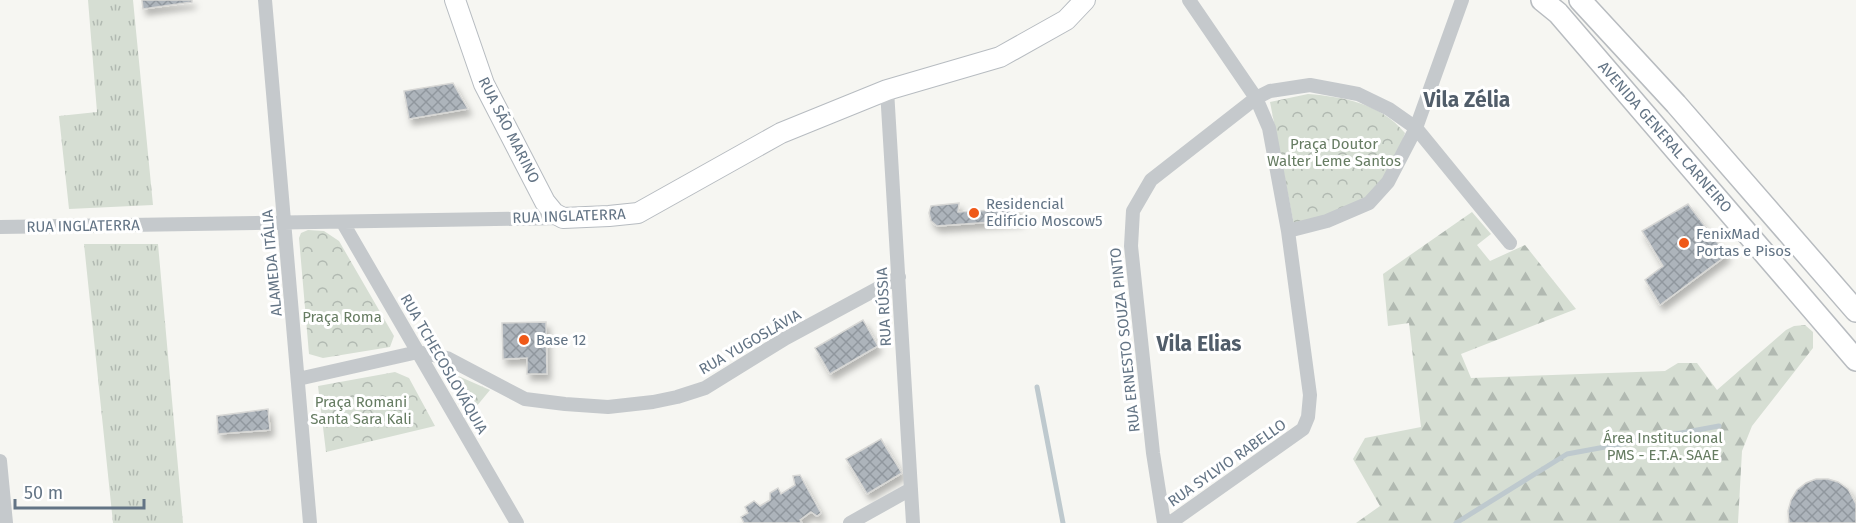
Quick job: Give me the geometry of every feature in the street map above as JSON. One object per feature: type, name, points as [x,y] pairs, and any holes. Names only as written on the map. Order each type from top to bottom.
[{"type":"main road","name":"AVENIDA GENERAL CARNEIRO","points":[[1542,0],[1558,13],[1856,360]]},
{"type":"main road","name":"AVENIDA GENERAL CARNEIRO","points":[[1580,0],[1676,104],[1856,311]]},
{"type":"street","name":"ALAMEDA ITÁLIA","points":[[265,0],[310,523]]},
{"type":"street","name":"RUA SÃO MARINO","points":[[455,0],[484,84],[545,202],[554,213],[563,218]]},
{"type":"street","name":"RUA INGLATERRA","points":[[0,227],[343,223],[563,218],[638,213],[781,133],[887,90],[1000,57],[1066,20],[1085,0]]},
{"type":"street","points":[[1189,0],[1256,98],[1269,128],[1288,231],[1327,220],[1369,203],[1388,182],[1416,128],[1462,0]]},
{"type":"street","name":"RUA ERNESTO SOUZA PINTO","points":[[1164,523],[1153,453],[1131,246],[1133,211],[1151,180],[1256,98],[1270,91],[1310,85],[1358,94],[1389,109],[1416,128],[1510,243]]},
{"type":"street","name":"RUA RÚSSIA","points":[[887,90],[913,523]]},
{"type":"street","name":"RUA TCHECOSLOVÁQUIA","points":[[343,223],[517,523]]},
{"type":"street","name":"RUA SYLVIO RABELLO","points":[[1170,523],[1303,429],[1308,417],[1310,395],[1288,231]]},
{"type":"street","name":"RUA YUGOSLÁVIA","points":[[297,379],[418,352],[447,358],[525,399],[608,407],[677,398],[705,388],[786,338],[899,277]]},
{"type":"street","points":[[0,461],[6,523]]},
{"type":"street","points":[[850,523],[911,489]]},
{"type":"green space","points":[[88,0],[133,0],[153,205],[69,209],[59,116],[97,112]]},
{"type":"green space","name":"Praça Doutor Walter Leme Santos","points":[[1308,94],[1361,103],[1384,115],[1405,133],[1394,164],[1367,200],[1345,210],[1294,225],[1270,102]]},
{"type":"green space","name":"Área Institucional PMS - E.T.A. SAAE","points":[[1472,212],[1491,234],[1477,245],[1490,261],[1525,245],[1576,309],[1461,354],[1471,378],[1665,371],[1678,363],[1697,363],[1717,390],[1786,330],[1794,326],[1805,325],[1813,332],[1813,348],[1752,426],[1742,451],[1738,523],[1356,523],[1380,506],[1353,459],[1365,438],[1421,427],[1409,323],[1388,326],[1383,274]]},
{"type":"green space","name":"Praça Roma","points":[[308,230],[324,231],[339,241],[394,336],[390,347],[323,358],[309,354],[299,238],[301,233]]},
{"type":"green space","points":[[84,244],[158,244],[183,523],[113,523]]},
{"type":"green space","points":[[440,368],[490,390],[471,413]]},
{"type":"green space","name":"Praça Romani Santa Sara Kali","points":[[395,372],[409,378],[435,426],[326,452],[318,386]]},
{"type":"building","points":[[142,0],[192,0],[192,2],[143,9]]},
{"type":"building","points":[[453,83],[468,109],[409,119],[404,91]]},
{"type":"building","name":"Residencial Edifício Moscow5","points":[[991,200],[998,200],[1001,207],[1018,209],[1020,220],[937,226],[931,221],[929,213],[931,206],[959,203],[958,212],[993,210]]},
{"type":"building","name":"FenixMad Portas e Pisos","points":[[1688,204],[1727,255],[1660,305],[1645,280],[1663,266],[1642,231]]},
{"type":"building","points":[[863,320],[878,346],[830,374],[815,348]]},
{"type":"building","name":"Base 12","points":[[546,322],[547,374],[527,374],[527,358],[503,359],[502,323]]},
{"type":"building","points":[[268,409],[270,430],[218,434],[217,416]]},
{"type":"building","points":[[881,439],[902,473],[867,494],[846,459]]},
{"type":"building","points":[[800,475],[821,513],[817,516],[811,512],[800,520],[802,523],[744,523],[741,517],[748,513],[745,507],[754,501],[760,506],[770,500],[770,493],[778,488],[781,494],[795,485],[793,476]]},
{"type":"building","points":[[1816,479],[1838,482],[1848,489],[1856,504],[1856,523],[1789,523],[1788,511],[1797,490]]},
{"type":"waterway","points":[[1037,387],[1063,523]]},
{"type":"waterway","points":[[1456,523],[1567,454],[1719,426]]},
{"type":"place","name":"Residencial Edifício Moscow5","points":[[974,213]]},
{"type":"place","name":"FenixMad Portas e Pisos","points":[[1684,243]]},
{"type":"place","name":"Base 12","points":[[524,340]]},
{"type":"district","name":"Vila Zélia","points":[[1467,100]]},
{"type":"district","name":"Vila Elias","points":[[1199,344]]}]
